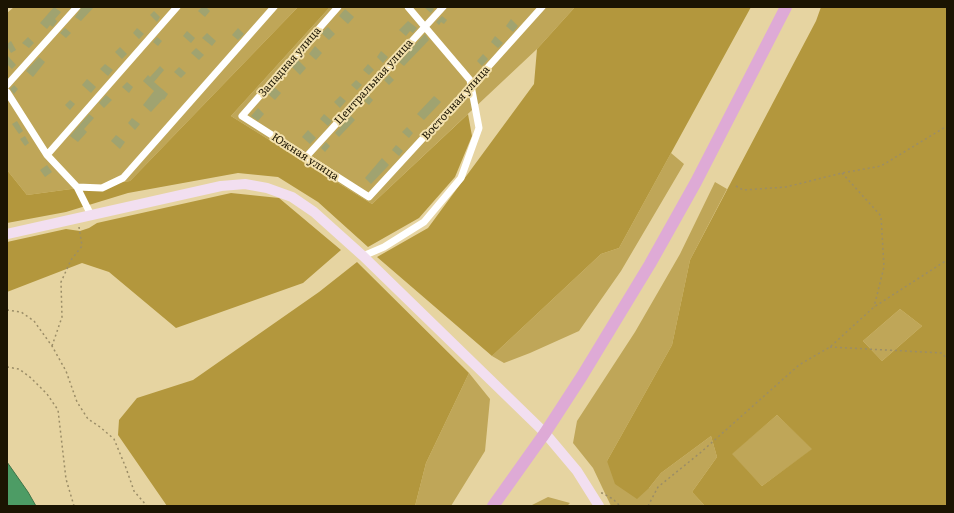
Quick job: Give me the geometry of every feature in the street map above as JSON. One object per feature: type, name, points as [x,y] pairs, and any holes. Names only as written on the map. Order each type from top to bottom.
[{"type":"highway","points":[[493,506],[545,433],[586,370],[646,271],[718,140],[786,7]]},
{"type":"main road","points":[[7,234],[221,186],[244,184],[267,188],[292,197],[314,212],[363,256],[545,433],[577,472],[596,502]]},
{"type":"street","points":[[7,85],[76,7]]},
{"type":"street","points":[[47,155],[178,7]]},
{"type":"street","points":[[77,187],[102,188],[123,178],[274,7]]},
{"type":"street","name":"Западная улица","points":[[242,116],[338,7]]},
{"type":"street","points":[[363,256],[384,247],[424,222],[462,178],[480,128],[470,80],[408,7]]},
{"type":"street","name":"Центральная улица","points":[[306,157],[443,7]]},
{"type":"street","name":"Восточная улица","points":[[369,197],[472,86],[542,7]]},
{"type":"street","points":[[7,92],[47,155],[77,187],[91,215]]},
{"type":"street","name":"Южная улица","points":[[242,116],[369,197]]},
{"type":"path","points":[[736,186],[744,190],[786,188],[842,173],[881,166],[947,126]]},
{"type":"path","points":[[842,173],[881,216],[884,267],[874,307]]},
{"type":"path","points":[[52,346],[62,317],[61,282],[71,260],[82,246],[77,218]]},
{"type":"path","points":[[648,506],[658,487],[706,448],[799,365],[830,346],[874,307],[947,260]]},
{"type":"path","points":[[7,310],[21,312],[34,322],[52,346],[66,371],[77,402],[88,419],[114,439],[134,491],[147,506]]},
{"type":"path","points":[[830,346],[942,353],[947,359]]},
{"type":"path","points":[[7,367],[19,370],[31,378],[47,394],[58,410],[66,479],[74,506]]},
{"type":"path","points":[[596,502],[602,492],[613,499],[620,506]]},
{"type":"shaded area","points":[[14,7],[298,7],[130,181],[27,195],[7,170],[7,13]]},
{"type":"shaded area","points":[[298,7],[330,7],[231,116],[372,204],[468,114],[472,136],[455,177],[419,218],[368,247],[318,202],[278,177],[238,173],[128,193],[66,212],[7,223],[7,170],[27,195],[130,181]]},
{"type":"shaded area","points":[[330,7],[575,7],[537,49],[372,204],[231,116]]},
{"type":"shaded area","points":[[575,7],[751,7],[619,248],[601,254],[492,356],[377,257],[428,228],[534,84],[537,49]]},
{"type":"shaded area","points":[[821,7],[947,7],[947,506],[705,506],[692,492],[717,457],[711,436],[661,473],[649,488],[637,499],[615,484],[607,461],[672,345],[690,260],[816,21]],"holes":[[[900,309],[922,326],[882,361],[863,341]],[[777,415],[812,449],[762,486],[732,454]]]},
{"type":"shaded area","points":[[671,153],[684,164],[621,271],[579,331],[504,363],[492,356],[601,254],[619,248]]},
{"type":"shaded area","points":[[715,182],[727,189],[690,260],[672,345],[607,461],[649,488],[661,473],[711,436],[717,457],[692,492],[705,506],[611,506],[593,468],[573,443],[577,421],[635,332],[680,254]]},
{"type":"shaded area","points":[[231,193],[279,198],[341,250],[303,283],[176,328],[109,272],[82,263],[7,292],[7,242],[66,229],[80,231],[97,223]]},
{"type":"shaded area","points":[[357,262],[469,373],[426,463],[415,506],[167,506],[118,435],[119,420],[137,398],[193,380],[319,292]]},
{"type":"shaded area","points":[[900,309],[922,326],[882,361],[863,341]]},
{"type":"shaded area","points":[[469,373],[490,399],[485,451],[451,506],[415,506],[426,463]]},
{"type":"shaded area","points":[[777,415],[813,449],[762,486],[731,454]]},
{"type":"shaded area","points":[[7,462],[28,492],[36,506],[7,506]]},
{"type":"shaded area","points":[[548,497],[570,503],[567,506],[530,506]]},
{"type":"building","points":[[54,7],[61,12],[55,19],[57,21],[53,27],[50,25],[47,29],[40,23]]},
{"type":"building","points":[[82,7],[94,7],[81,21],[75,17]]},
{"type":"building","points":[[202,7],[206,7],[210,11],[205,17],[198,11]]},
{"type":"building","points":[[424,7],[432,7],[434,9],[431,13]]},
{"type":"building","points":[[345,9],[354,17],[348,24],[339,16]]},
{"type":"building","points":[[154,11],[160,17],[157,22],[150,15]]},
{"type":"building","points":[[442,16],[447,20],[444,24],[441,22],[439,25],[436,22]]},
{"type":"building","points":[[511,19],[518,26],[513,32],[506,26]]},
{"type":"building","points":[[408,21],[417,28],[413,33],[410,31],[406,36],[399,30]]},
{"type":"building","points":[[328,27],[335,34],[329,40],[321,33]]},
{"type":"building","points":[[65,28],[71,33],[66,38],[60,33]]},
{"type":"building","points":[[137,28],[144,34],[139,39],[133,33]]},
{"type":"building","points":[[238,28],[244,34],[238,40],[232,35]]},
{"type":"building","points":[[187,31],[195,38],[191,43],[183,36]]},
{"type":"building","points":[[207,33],[216,41],[212,46],[202,38]]},
{"type":"building","points":[[425,34],[429,40],[404,66],[399,62]]},
{"type":"building","points":[[495,36],[503,43],[498,48],[491,42]]},
{"type":"building","points":[[28,37],[34,43],[29,48],[22,43]]},
{"type":"building","points":[[157,37],[162,41],[158,46],[153,42]]},
{"type":"building","points":[[11,41],[16,50],[11,53],[7,44]]},
{"type":"building","points":[[315,46],[322,53],[316,60],[309,54]]},
{"type":"building","points":[[120,47],[127,54],[122,59],[115,52]]},
{"type":"building","points":[[196,48],[204,55],[199,60],[191,53]]},
{"type":"building","points":[[381,51],[388,57],[383,63],[377,57]]},
{"type":"building","points":[[483,54],[488,59],[482,66],[477,61]]},
{"type":"building","points":[[7,55],[16,65],[12,69],[7,64]]},
{"type":"building","points":[[39,57],[45,62],[33,77],[26,71]]},
{"type":"building","points":[[298,60],[306,68],[300,75],[292,67]]},
{"type":"building","points":[[105,64],[113,70],[108,76],[100,69]]},
{"type":"building","points":[[368,64],[374,70],[369,75],[363,70]]},
{"type":"building","points":[[160,66],[164,70],[154,82],[168,94],[164,100],[163,99],[151,112],[143,105],[154,91],[143,81],[148,75],[150,77]]},
{"type":"building","points":[[179,67],[186,73],[181,78],[174,72]]},
{"type":"building","points":[[389,75],[394,80],[389,85],[384,80]]},
{"type":"building","points":[[87,79],[96,87],[91,93],[82,85]]},
{"type":"building","points":[[356,80],[362,85],[357,90],[351,85]]},
{"type":"building","points":[[127,82],[133,87],[129,93],[122,87]]},
{"type":"building","points":[[14,85],[18,89],[14,94],[10,89]]},
{"type":"building","points":[[274,87],[281,93],[275,100],[268,94]]},
{"type":"building","points":[[106,95],[112,100],[104,108],[99,103]]},
{"type":"building","points":[[340,96],[346,101],[340,108],[334,102]]},
{"type":"building","points":[[369,96],[373,100],[369,105],[364,101]]},
{"type":"building","points":[[434,96],[441,102],[424,120],[417,114]]},
{"type":"building","points":[[70,100],[75,104],[70,110],[65,105]]},
{"type":"building","points":[[258,108],[264,114],[258,121],[251,116]]},
{"type":"building","points":[[89,114],[94,118],[84,129],[87,132],[78,142],[70,136]]},
{"type":"building","points":[[324,114],[332,121],[328,126],[320,119]]},
{"type":"building","points":[[351,116],[355,120],[339,137],[335,133]]},
{"type":"building","points":[[132,118],[140,124],[135,130],[128,123]]},
{"type":"building","points":[[17,121],[23,131],[19,134],[12,124]]},
{"type":"building","points":[[407,127],[413,133],[409,138],[402,132]]},
{"type":"building","points":[[308,130],[316,138],[310,144],[302,137]]},
{"type":"building","points":[[116,135],[125,142],[120,149],[111,141]]},
{"type":"building","points":[[25,136],[29,143],[25,146],[20,139]]},
{"type":"building","points":[[326,142],[330,146],[325,152],[321,148]]},
{"type":"building","points":[[396,145],[403,151],[399,156],[392,150]]},
{"type":"building","points":[[382,158],[389,165],[371,184],[365,178]]},
{"type":"building","points":[[47,165],[52,172],[45,177],[40,170]]}]
